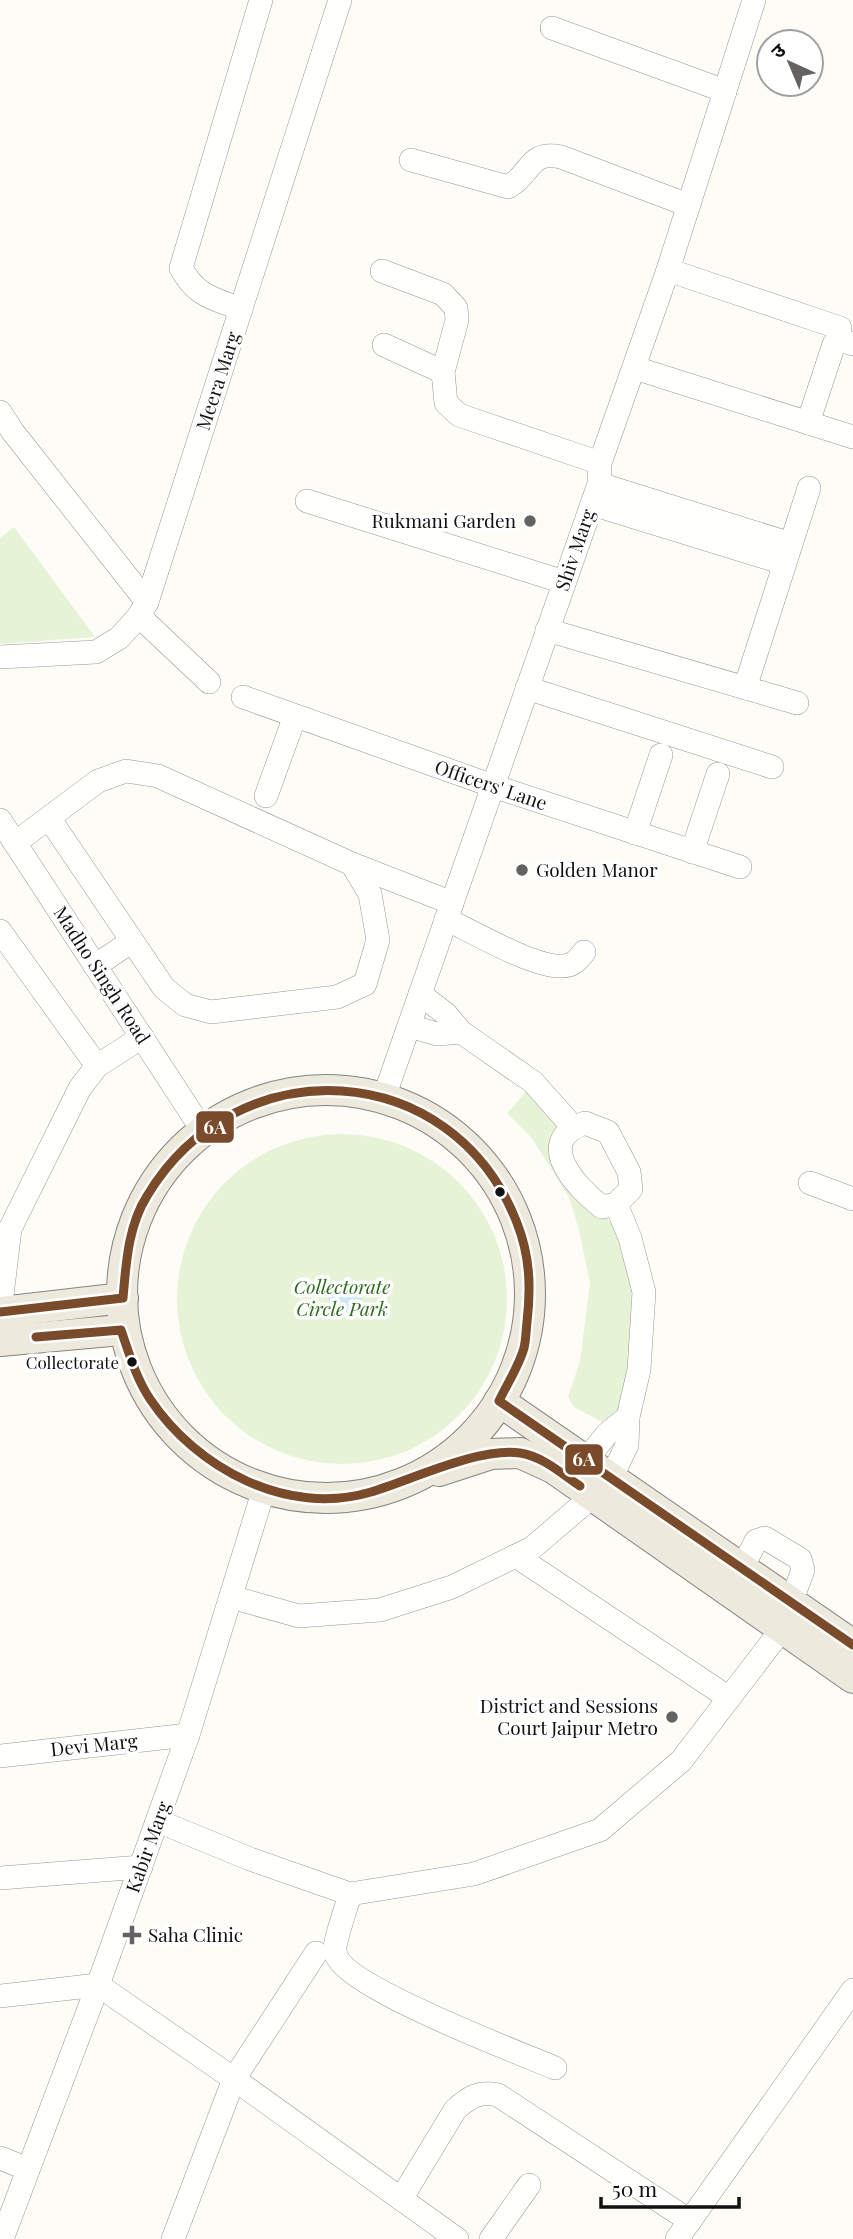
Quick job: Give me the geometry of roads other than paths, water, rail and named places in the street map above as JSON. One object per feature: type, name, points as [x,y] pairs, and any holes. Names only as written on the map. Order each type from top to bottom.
[{"type":"main road","points":[[408,1480],[449,1457],[484,1421],[499,1401],[524,1349],[531,1288],[525,1244],[508,1197],[475,1153],[435,1120],[384,1097],[338,1089],[301,1091],[248,1105],[204,1131],[171,1160],[145,1198],[127,1249],[121,1330],[149,1397],[181,1440],[224,1472],[264,1489],[304,1498],[351,1497],[408,1480],[491,1454],[520,1452],[602,1487],[742,1568],[787,1616],[853,1678]]},
{"type":"main road","points":[[0,1312],[122,1297]]},
{"type":"main road","points":[[0,1341],[121,1330]]},
{"type":"main road","points":[[499,1401],[585,1461],[602,1487],[787,1616],[853,1645]]},
{"type":"street","points":[[241,309],[201,294],[190,284],[181,268],[261,0]]},
{"type":"street","name":"Meera Marg","points":[[0,657],[96,652],[118,638],[143,609],[340,0]]},
{"type":"street","name":"Shiv Marg","points":[[384,1097],[564,582],[668,271],[754,0]]},
{"type":"street","points":[[552,28],[725,90]]},
{"type":"street","points":[[411,160],[508,187],[516,183],[538,157],[546,154],[561,157],[688,205]]},
{"type":"street","points":[[382,271],[443,294],[456,308],[457,320],[443,372],[446,403],[459,415],[597,484],[787,553]]},
{"type":"street","points":[[668,271],[846,336]]},
{"type":"street","points":[[808,423],[834,344],[846,336]]},
{"type":"street","points":[[384,345],[443,372]]},
{"type":"street","points":[[635,368],[853,438]]},
{"type":"street","points":[[0,412],[143,609],[208,682]]},
{"type":"street","points":[[745,688],[809,488]]},
{"type":"street","points":[[307,501],[564,582]]},
{"type":"street","points":[[547,630],[797,703]]},
{"type":"street","points":[[527,688],[772,767]]},
{"type":"street","name":"Officers' Lane","points":[[243,697],[493,786],[740,867]]},
{"type":"street","points":[[266,796],[295,716]]},
{"type":"street","points":[[635,833],[660,755]]},
{"type":"street","points":[[15,843],[98,781],[126,771],[158,776],[449,911],[543,964],[563,967],[577,962],[584,952]]},
{"type":"street","points":[[692,852],[718,774]]},
{"type":"street","points":[[48,818],[164,988],[186,1005],[211,1012],[337,997],[365,984],[378,940],[370,894],[352,864]]},
{"type":"street","name":"Madho Singh Road","points":[[0,820],[204,1131]]},
{"type":"street","points":[[0,931],[97,1066]]},
{"type":"street","points":[[95,966],[132,941]]},
{"type":"street","points":[[420,994],[446,1014],[461,1032],[533,1082],[573,1127]]},
{"type":"street","points":[[409,1026],[437,1034],[461,1032]]},
{"type":"street","points":[[0,1312],[5,1230],[80,1088],[97,1066],[142,1037]]},
{"type":"street","points":[[585,1123],[596,1126],[608,1132],[618,1148],[629,1172],[631,1189],[616,1204],[603,1207],[578,1185],[564,1165],[560,1154],[561,1143],[573,1127],[585,1123]]},
{"type":"street","points":[[810,1183],[853,1199]]},
{"type":"street","points":[[231,1597],[299,1616],[380,1610],[452,1587],[532,1548],[602,1487],[627,1446],[628,1417],[639,1370],[644,1292],[630,1238],[616,1204]]},
{"type":"street","points":[[585,1461],[607,1434],[628,1417]]},
{"type":"street","name":"Kabir Marg","points":[[2,2239],[158,1821],[188,1735],[264,1489]]},
{"type":"street","points":[[158,1821],[350,1894],[474,1874],[600,1830],[681,1761],[787,1616],[803,1570],[800,1559],[765,1538],[756,1541],[742,1568]]},
{"type":"street","points":[[516,1556],[729,1698]]},
{"type":"street","name":"Devi Marg","points":[[0,1756],[188,1735]]},
{"type":"street","points":[[0,1878],[141,1867]]},
{"type":"street","points":[[350,1894],[335,1950],[339,1962],[347,1970],[398,2000],[555,2068]]},
{"type":"street","points":[[173,2239],[234,2079],[316,1953]]},
{"type":"street","points":[[0,1996],[99,1985],[401,2199],[447,2237]]},
{"type":"street","points":[[401,2199],[455,2110],[467,2098],[484,2092],[498,2095],[684,2230],[853,1990]]},
{"type":"street","points":[[0,2158],[29,2169]]},
{"type":"street","points":[[491,2239],[529,2185]]},
{"type":"water","points":[[345,1279],[357,1284],[362,1296],[357,1308],[345,1313],[333,1308],[328,1296],[333,1284]]},
{"type":"place","name":"Rukmani Garden","points":[[530,521]]},
{"type":"place","name":"Golden Manor","points":[[522,870]]},
{"type":"place","name":"Collectorate","points":[[132,1362]]},
{"type":"place","name":"District and Sessions Court Jaipur Metro","points":[[672,1717]]},
{"type":"place","name":"Saha Clinic","points":[[132,1935]]},
{"type":"park label","name":"Collectorate Circle Park","points":[[342,1298]]}]
